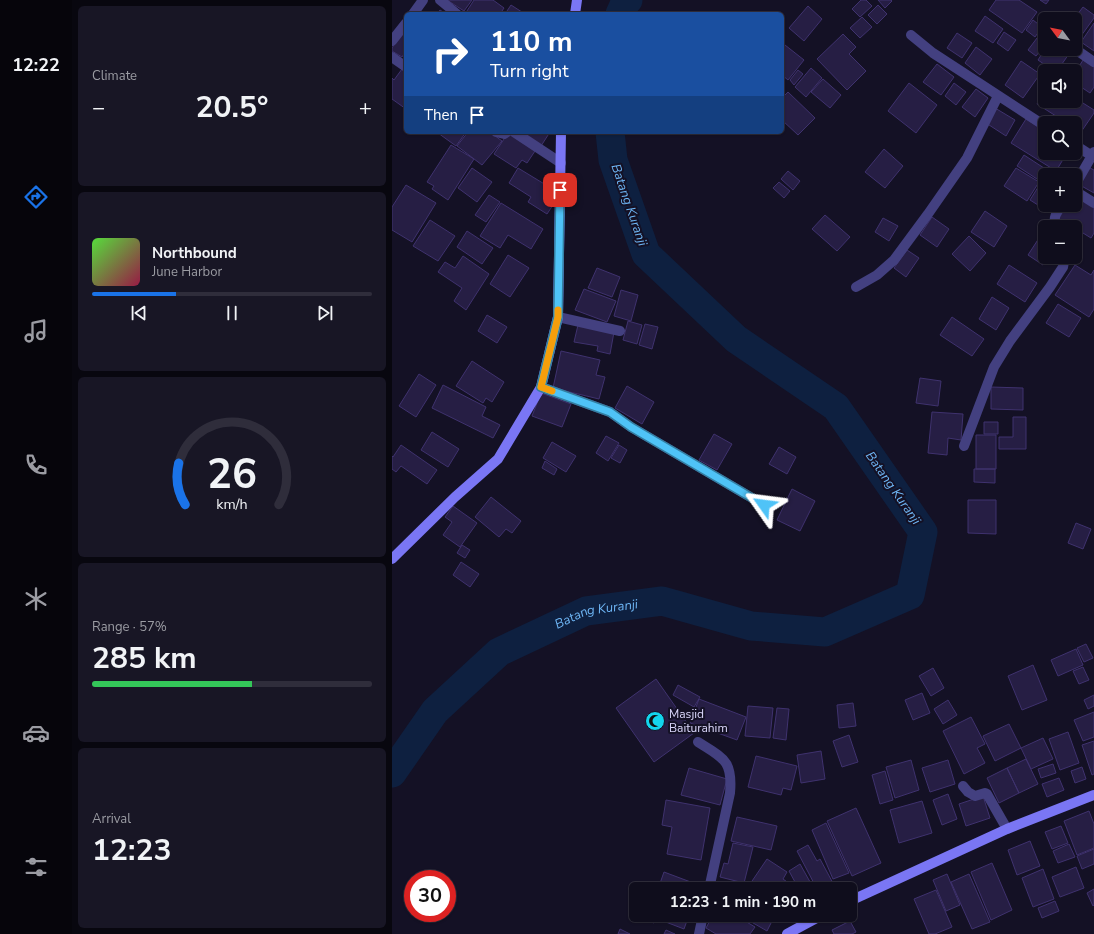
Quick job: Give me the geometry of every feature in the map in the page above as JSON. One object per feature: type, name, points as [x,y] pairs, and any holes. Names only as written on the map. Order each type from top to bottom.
[{"type":"street","points":[[414,12],[423,0]]},
{"type":"street","points":[[440,0],[455,12]]},
{"type":"street","points":[[575,12],[577,0]]},
{"type":"street","points":[[392,41],[404,26]]},
{"type":"street","points":[[911,35],[933,53],[1038,122]]},
{"type":"street","points":[[1082,54],[1094,62]]},
{"type":"street","points":[[392,57],[404,66]]},
{"type":"street","points":[[856,287],[877,275],[894,260],[967,158],[998,96]]},
{"type":"street","points":[[517,134],[561,163]]},
{"type":"street","points":[[392,559],[455,497],[498,459],[541,387],[558,317],[561,134]]},
{"type":"street","points":[[1082,150],[1092,158],[1082,174]]},
{"type":"street","points":[[1082,195],[1094,203]]},
{"type":"street","points":[[964,446],[994,367],[1010,341],[1050,287],[1064,264]]},
{"type":"street","points":[[558,317],[620,331]]},
{"type":"street","points":[[541,387],[610,412],[631,427],[764,505]]},
{"type":"street","points":[[698,742],[721,757],[728,766],[732,778],[711,882]]},
{"type":"street","points":[[963,786],[968,792],[975,796],[985,792],[988,794],[1007,829]]},
{"type":"street","points":[[857,898],[1007,829],[1094,795]]},
{"type":"street","points":[[699,934],[702,922]]},
{"type":"street","points":[[787,934],[809,922]]},
{"type":"building","points":[[447,0],[472,0],[464,11]]},
{"type":"building","points":[[474,0],[493,0],[504,8],[501,12],[466,12]]},
{"type":"building","points":[[861,0],[866,0],[872,6],[860,17],[852,9]]},
{"type":"building","points":[[878,0],[891,0],[892,1],[885,8]]},
{"type":"building","points":[[996,0],[1019,0],[1037,12],[1022,33],[989,10]]},
{"type":"building","points":[[1040,0],[1049,0],[1046,4]]},
{"type":"building","points":[[511,5],[522,12],[506,12]]},
{"type":"building","points":[[878,5],[887,14],[877,24],[868,15]]},
{"type":"building","points":[[808,6],[822,19],[804,41],[789,28]]},
{"type":"building","points":[[1083,7],[1094,15],[1094,18],[1082,35],[1082,12],[1079,12]]},
{"type":"building","points":[[985,16],[1003,29],[993,43],[975,31]]},
{"type":"building","points":[[862,17],[872,27],[860,38],[850,28]]},
{"type":"building","points":[[1033,20],[1038,24],[1038,33],[1035,37],[1026,30]]},
{"type":"building","points":[[1094,23],[1094,51],[1082,43]]},
{"type":"building","points":[[404,29],[404,54],[402,57],[392,51],[392,48]]},
{"type":"building","points":[[1004,32],[1016,40],[1008,51],[997,43]]},
{"type":"building","points":[[957,33],[972,43],[962,58],[947,48]]},
{"type":"building","points":[[843,34],[856,47],[849,54],[866,71],[847,90],[817,59]]},
{"type":"building","points":[[1037,38],[1038,54],[1036,56],[1028,50]]},
{"type":"building","points":[[785,45],[804,60],[788,80],[784,77]]},
{"type":"building","points":[[976,47],[992,59],[980,75],[965,63]]},
{"type":"building","points":[[1041,56],[1068,56],[1062,64],[1044,64],[1038,60]]},
{"type":"building","points":[[1083,60],[1094,67],[1094,87],[1090,93],[1082,88],[1082,64],[1081,64]]},
{"type":"building","points":[[1021,61],[1038,73],[1038,77],[1023,98],[1005,85]]},
{"type":"building","points":[[937,64],[954,77],[941,95],[923,82]]},
{"type":"building","points":[[811,68],[822,78],[806,97],[795,87]]},
{"type":"building","points":[[402,69],[404,70],[404,108],[392,99],[392,78],[394,80]]},
{"type":"building","points":[[798,70],[803,74],[794,85],[790,80]]},
{"type":"building","points":[[823,79],[841,95],[830,108],[811,92]]},
{"type":"building","points":[[909,83],[937,105],[916,133],[888,111]]},
{"type":"building","points":[[954,83],[966,92],[956,105],[945,96]]},
{"type":"building","points":[[976,89],[988,98],[975,117],[962,107]]},
{"type":"building","points":[[788,92],[815,118],[798,135],[784,122],[784,96]]},
{"type":"building","points":[[1082,102],[1094,110],[1094,113],[1082,131],[1082,116],[1056,116],[1043,108],[1082,108]]},
{"type":"building","points":[[995,108],[1015,120],[1006,136],[986,123]]},
{"type":"building","points":[[1026,119],[1038,127],[1038,160],[1011,143]]},
{"type":"building","points":[[439,134],[465,134],[456,146]]},
{"type":"building","points":[[466,134],[493,134],[502,141],[482,165],[457,146]]},
{"type":"building","points":[[507,134],[535,151],[527,163],[522,160],[516,168],[494,154]]},
{"type":"building","points":[[526,134],[549,134],[541,146],[525,136]]},
{"type":"building","points":[[451,145],[474,159],[448,200],[432,189],[434,186],[427,182]]},
{"type":"building","points":[[884,149],[903,166],[885,188],[865,172]]},
{"type":"building","points":[[1024,155],[1044,168],[1038,168],[1038,180],[1017,166]]},
{"type":"building","points":[[1038,160],[1063,160],[1058,168],[1051,168]]},
{"type":"building","points":[[1088,167],[1094,170],[1094,193],[1082,186],[1082,177]]},
{"type":"building","points":[[472,168],[492,182],[477,202],[458,188]]},
{"type":"building","points":[[518,168],[546,185],[543,190],[557,199],[547,214],[528,202],[531,197],[509,183]]},
{"type":"building","points":[[1016,168],[1038,181],[1027,201],[1004,186]]},
{"type":"building","points":[[788,171],[800,181],[793,190],[781,179]]},
{"type":"building","points":[[779,182],[790,191],[784,198],[773,188]]},
{"type":"building","points":[[406,185],[436,203],[412,242],[392,230],[392,207]]},
{"type":"building","points":[[1038,187],[1038,205],[1030,200]]},
{"type":"building","points":[[489,195],[500,202],[486,222],[475,215]]},
{"type":"building","points":[[1082,197],[1094,205],[1094,233],[1091,238],[1082,232],[1082,220],[1061,220],[1058,218],[1062,212],[1082,212]]},
{"type":"building","points":[[501,203],[543,229],[531,249],[508,235],[500,248],[480,236]]},
{"type":"building","points":[[985,211],[1007,226],[994,247],[971,232]]},
{"type":"building","points":[[825,215],[850,237],[837,251],[812,229]]},
{"type":"building","points":[[932,217],[949,229],[937,247],[920,235]]},
{"type":"building","points":[[883,218],[898,226],[889,241],[875,232]]},
{"type":"building","points":[[430,220],[455,236],[438,261],[413,246]]},
{"type":"building","points":[[467,231],[493,248],[482,264],[457,247]]},
{"type":"building","points":[[969,236],[986,253],[970,271],[952,254]]},
{"type":"building","points":[[1038,240],[1038,262],[1028,255]]},
{"type":"building","points":[[907,250],[919,258],[906,277],[894,268]]},
{"type":"building","points":[[508,255],[529,268],[510,297],[490,284]]},
{"type":"building","points":[[463,256],[489,274],[466,310],[454,301],[462,288],[438,272],[445,262],[455,268]]},
{"type":"building","points":[[1009,265],[1037,283],[1025,302],[997,284]]},
{"type":"building","points":[[1075,265],[1091,275],[1094,270],[1094,309],[1089,317],[1055,295]]},
{"type":"building","points":[[597,268],[620,277],[612,297],[588,288]]},
{"type":"building","points":[[584,289],[616,301],[607,322],[575,310]]},
{"type":"building","points":[[621,290],[638,295],[631,321],[614,316]]},
{"type":"building","points":[[992,297],[1009,308],[996,330],[979,319]]},
{"type":"building","points":[[1058,304],[1081,318],[1069,337],[1046,323]]},
{"type":"building","points":[[487,315],[507,327],[497,343],[478,331]]},
{"type":"building","points":[[952,317],[984,339],[972,356],[940,335]]},
{"type":"building","points":[[628,321],[642,325],[637,344],[623,340]]},
{"type":"building","points":[[645,324],[658,327],[652,349],[639,345]]},
{"type":"building","points":[[578,325],[614,332],[610,354],[597,351],[598,346],[574,342]]},
{"type":"building","points":[[561,351],[600,360],[596,375],[605,377],[599,399],[553,388]]},
{"type":"building","points":[[472,361],[504,382],[492,402],[486,398],[483,403],[456,386]]},
{"type":"building","points":[[419,374],[436,385],[416,417],[399,406]]},
{"type":"building","points":[[920,378],[941,381],[938,406],[916,403]]},
{"type":"building","points":[[443,385],[486,407],[482,416],[500,425],[493,438],[432,408]]},
{"type":"building","points":[[627,386],[654,402],[642,424],[615,408]]},
{"type":"building","points":[[991,387],[1023,388],[1023,410],[991,409]]},
{"type":"building","points":[[541,393],[571,404],[562,427],[532,416]]},
{"type":"building","points":[[932,412],[963,414],[961,440],[948,438],[947,455],[928,453]]},
{"type":"building","points":[[1013,417],[1026,417],[1026,449],[999,449],[999,437],[1013,437]]},
{"type":"building","points":[[984,422],[998,422],[998,434],[984,434]]},
{"type":"building","points":[[432,432],[459,449],[448,467],[421,450]]},
{"type":"building","points":[[714,434],[732,444],[717,470],[699,460]]},
{"type":"building","points":[[976,435],[996,435],[996,469],[976,469]]},
{"type":"building","points":[[606,436],[619,443],[608,461],[596,453]]},
{"type":"building","points":[[552,442],[576,456],[566,472],[543,458]]},
{"type":"building","points":[[401,445],[437,470],[427,484],[401,466],[396,472],[392,469],[392,456],[393,457]]},
{"type":"building","points":[[619,445],[627,450],[620,463],[611,458]]},
{"type":"building","points":[[779,447],[796,457],[787,474],[769,464]]},
{"type":"building","points":[[545,461],[557,469],[554,475],[542,468]]},
{"type":"building","points":[[974,469],[995,469],[995,483],[974,482]]},
{"type":"building","points":[[792,489],[815,501],[800,531],[777,520]]},
{"type":"building","points":[[491,497],[521,521],[512,533],[506,529],[499,537],[475,517]]},
{"type":"building","points":[[968,500],[996,500],[996,534],[968,533]]},
{"type":"building","points":[[453,506],[477,523],[460,547],[443,535],[452,522],[445,517]]},
{"type":"building","points":[[1076,523],[1091,529],[1083,549],[1068,543]]},
{"type":"building","points":[[462,545],[470,550],[465,558],[457,553]]},
{"type":"building","points":[[461,562],[479,574],[470,587],[453,575]]},
{"type":"building","points":[[1086,644],[1093,658],[1084,662],[1077,648]]},
{"type":"building","points":[[1076,649],[1083,665],[1058,676],[1051,660]]},
{"type":"building","points":[[1033,665],[1047,700],[1022,710],[1008,676]]},
{"type":"building","points":[[1083,667],[1089,680],[1079,684],[1073,671]]},
{"type":"building","points":[[933,668],[944,688],[931,696],[919,676]]},
{"type":"building","name":"Masjid Baiturahim","points":[[656,679],[694,733],[654,762],[616,708]]},
{"type":"building","points":[[678,685],[700,697],[694,707],[673,695]]},
{"type":"building","points":[[922,693],[930,713],[913,720],[905,700]]},
{"type":"building","points":[[1094,695],[1094,706],[1088,709],[1084,700]]},
{"type":"building","points":[[699,699],[746,717],[737,740],[690,723]]},
{"type":"building","points":[[948,700],[957,715],[943,724],[934,709]]},
{"type":"building","points":[[853,703],[856,726],[839,728],[837,705]]},
{"type":"building","points":[[748,706],[773,708],[770,738],[745,736]]},
{"type":"building","points":[[777,708],[789,709],[786,740],[773,738]]},
{"type":"building","points":[[1094,712],[1094,737],[1083,741],[1074,720]]},
{"type":"building","points":[[971,717],[985,744],[977,748],[985,763],[964,774],[943,731]]},
{"type":"building","points":[[1009,724],[1021,748],[995,761],[983,736]]},
{"type":"building","points":[[1068,732],[1079,763],[1060,770],[1049,739]]},
{"type":"building","points":[[849,735],[858,762],[842,767],[833,741]]},
{"type":"building","points":[[1043,738],[1053,759],[1031,769],[1021,748]]},
{"type":"building","points":[[1094,741],[1094,774],[1092,775],[1082,745]]},
{"type":"building","points":[[821,751],[825,779],[801,783],[797,755]]},
{"type":"building","points":[[756,756],[797,766],[791,790],[783,788],[781,795],[748,787]]},
{"type":"building","points":[[1026,759],[1038,784],[1019,793],[1007,768]]},
{"type":"building","points":[[911,760],[919,790],[895,798],[886,767]]},
{"type":"building","points":[[948,760],[955,784],[930,792],[922,768]]},
{"type":"building","points":[[1053,764],[1056,773],[1041,778],[1038,769]]},
{"type":"building","points":[[1082,767],[1086,779],[1075,783],[1071,771]]},
{"type":"building","points":[[689,768],[727,779],[720,805],[681,795]]},
{"type":"building","points":[[1007,768],[1019,793],[999,803],[987,778]]},
{"type":"building","points":[[885,771],[893,800],[880,804],[872,775]]},
{"type":"building","points":[[1059,778],[1064,790],[1047,797],[1042,784]]},
{"type":"building","points":[[948,794],[957,819],[942,825],[933,800]]},
{"type":"building","points":[[983,796],[990,818],[966,826],[959,804]]},
{"type":"building","points":[[666,800],[710,808],[701,860],[667,854],[672,827],[662,825]]},
{"type":"building","points":[[922,801],[932,833],[899,843],[890,810]]},
{"type":"building","points":[[856,808],[881,863],[852,876],[827,821]]},
{"type":"building","points":[[1089,811],[1094,824],[1094,848],[1077,855],[1064,821]]},
{"type":"building","points":[[737,817],[777,826],[771,850],[731,841]]},
{"type":"building","points":[[826,823],[849,873],[833,879],[812,830]]},
{"type":"building","points":[[1061,826],[1068,843],[1052,849],[1045,832]]},
{"type":"building","points":[[1030,841],[1040,866],[1017,875],[1008,850]]},
{"type":"building","points":[[733,843],[753,847],[744,882],[720,877],[724,863],[728,864]]},
{"type":"building","points":[[1069,844],[1075,857],[1058,863],[1053,851]]},
{"type":"building","points":[[808,845],[817,861],[820,859],[832,882],[813,882],[797,851]]},
{"type":"building","points":[[1094,849],[1094,864],[1082,869],[1077,856]]},
{"type":"building","points":[[767,859],[787,872],[783,879],[787,882],[751,882]]},
{"type":"building","points":[[992,863],[1012,910],[991,920],[971,872]]},
{"type":"building","points":[[800,864],[810,882],[795,882],[789,871]]},
{"type":"building","points":[[1076,867],[1084,888],[1060,897],[1052,877]]},
{"type":"building","points":[[1043,869],[1054,899],[1033,907],[1022,878]]},
{"type":"building","points":[[664,872],[691,882],[660,882]]},
{"type":"building","points":[[947,874],[960,905],[946,911],[933,880]]},
{"type":"building","points":[[969,874],[990,922],[972,929],[951,882]]},
{"type":"building","points":[[1094,889],[1094,905],[1093,906],[1087,893]]},
{"type":"building","points":[[936,890],[952,927],[935,934],[929,934],[914,899]]},
{"type":"building","points":[[1055,901],[1059,911],[1042,918],[1038,908]]},
{"type":"building","points":[[666,922],[686,922],[684,929]]},
{"type":"building","points":[[709,922],[747,922],[755,927],[750,934],[716,934],[706,928]]},
{"type":"building","points":[[751,922],[772,922],[767,931]]},
{"type":"building","points":[[851,922],[856,932],[852,934],[834,934],[832,930]]},
{"type":"building","points":[[620,929],[630,934],[618,934]]},
{"type":"building","points":[[666,930],[675,934],[664,934]]},
{"type":"waterway","name":"Batang Kuranji","points":[[621,12],[628,0]]},
{"type":"waterway","name":"Batang Kuranji","points":[[392,773],[435,711],[499,652],[586,611],[662,601],[751,626],[825,632],[910,595],[923,532],[836,407],[736,339],[646,254],[613,160],[610,134]]},
{"type":"slow traffic","points":[[552,391],[541,387],[558,317],[558,310]]},
{"type":"place","name":"Masjid Baiturahim","points":[[655,721]]},
{"type":"route","points":[[560,190],[558,317],[541,387],[610,412],[631,427],[764,505]]}]
